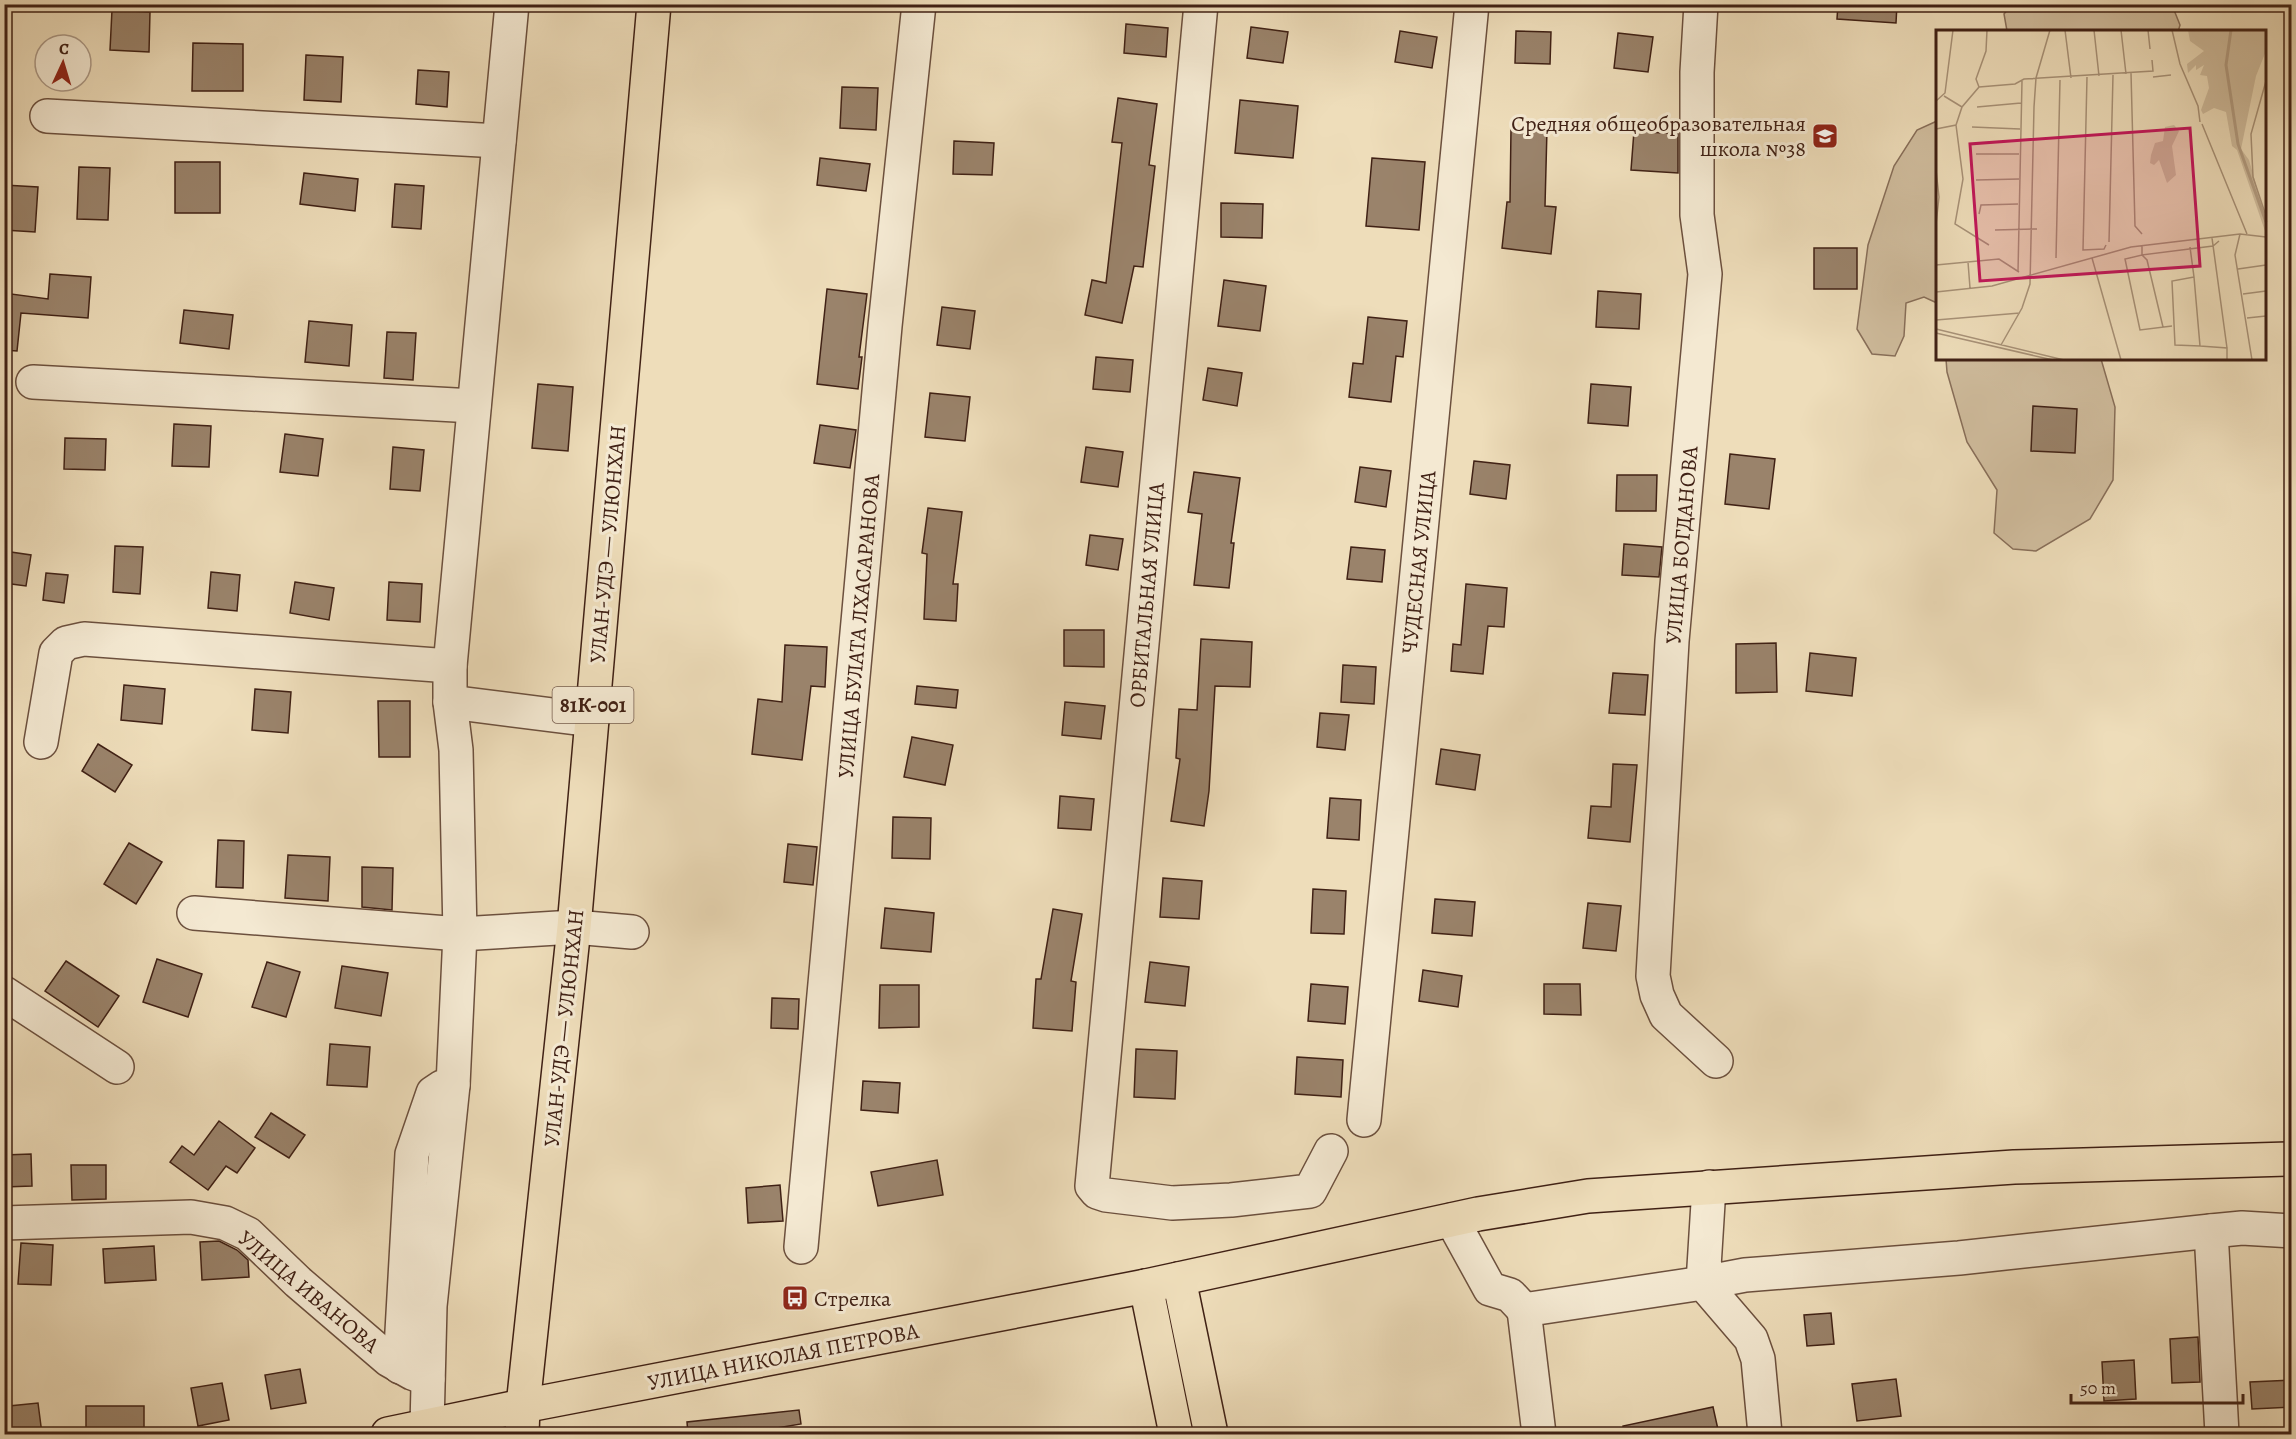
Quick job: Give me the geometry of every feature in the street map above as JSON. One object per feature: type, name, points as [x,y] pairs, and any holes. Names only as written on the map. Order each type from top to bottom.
[{"type":"main road","name":"УЛАН-УДЭ — УЛЮНХАН","points":[[523,1420],[574,927],[654,4]]},
{"type":"main road","name":"УЛИЦА НИКОЛАЯ ПЕТРОВА","points":[[388,1434],[427,1426],[523,1420],[1452,1220],[1588,1196],[2014,1167],[2292,1159]]},
{"type":"main road","points":[[1179,1279],[1211,1434]]},
{"type":"main road","points":[[1146,1286],[1176,1434]]},
{"type":"street","points":[[414,1373],[430,1306],[453,1085],[460,934],[456,750],[450,702],[450,666],[512,4]]},
{"type":"street","name":"УЛИЦА БУЛАТА ЛХАСАРАНОВА","points":[[801,1247],[885,326],[919,4]]},
{"type":"street","name":"ОРБИТАЛЬНАЯ УЛИЦА","points":[[1201,4],[1092,1186],[1097,1192],[1106,1195],[1172,1203],[1231,1200],[1310,1191],[1331,1151]]},
{"type":"street","name":"ЧУДЕСНАЯ УЛИЦА","points":[[1364,1120],[1472,4]]},
{"type":"street","name":"УЛИЦА БОГДАНОВА","points":[[1701,4],[1697,72],[1697,215],[1705,274],[1672,641],[1653,976],[1657,995],[1666,1015],[1716,1061]]},
{"type":"street","points":[[47,116],[499,141]]},
{"type":"street","points":[[33,382],[474,406]]},
{"type":"street","points":[[41,742],[56,653],[66,643],[84,639],[450,666]]},
{"type":"street","points":[[450,702],[592,720]]},
{"type":"street","points":[[194,913],[460,934],[574,927],[632,932]]},
{"type":"street","points":[[4,993],[117,1067]]},
{"type":"street","points":[[427,1426],[414,1373],[412,1154],[433,1093],[442,1087],[453,1085]]},
{"type":"street","points":[[1709,1187],[1703,1283],[1751,1339],[1758,1359],[1765,1434]]},
{"type":"street","name":"УЛИЦА ИВАНОВА","points":[[4,1223],[191,1217],[225,1223],[248,1234],[298,1282],[389,1360],[414,1373]]},
{"type":"street","points":[[1452,1220],[1490,1290],[1510,1295],[1524,1310],[1539,1434]]},
{"type":"street","points":[[1524,1310],[1745,1275],[1959,1258],[2242,1228],[2292,1231]]},
{"type":"street","points":[[2211,1231],[2222,1434]]},
{"type":"shaded area","points":[[2012,4],[2172,5],[2180,25],[2179,30],[2007,30],[2004,14]]},
{"type":"shaded area","points":[[1936,121],[1936,303],[1924,297],[1906,303],[1904,336],[1895,356],[1872,354],[1857,329],[1868,245],[1894,166],[1917,130]]},
{"type":"shaded area","points":[[1946,360],[2101,360],[2115,407],[2113,480],[2090,519],[2036,551],[2013,549],[1994,533],[1997,490],[1967,442],[1947,372]]},
{"type":"building","points":[[1838,4],[1897,4],[1896,23],[1837,19]]},
{"type":"building","points":[[112,10],[150,12],[149,52],[110,50]]},
{"type":"building","points":[[1126,24],[1168,28],[1166,57],[1124,53]]},
{"type":"building","points":[[1251,27],[1288,32],[1283,63],[1247,58]]},
{"type":"building","points":[[1400,31],[1437,37],[1432,68],[1395,62]]},
{"type":"building","points":[[1516,31],[1551,32],[1550,64],[1515,63]]},
{"type":"building","points":[[1618,33],[1653,37],[1648,72],[1614,68]]},
{"type":"building","points":[[193,43],[243,44],[243,91],[192,91]]},
{"type":"building","points":[[306,55],[343,57],[341,102],[304,100]]},
{"type":"building","points":[[418,70],[449,72],[447,107],[416,104]]},
{"type":"building","points":[[842,87],[878,88],[876,130],[840,128]]},
{"type":"building","points":[[1118,98],[1157,104],[1149,165],[1155,166],[1143,267],[1134,266],[1122,323],[1085,315],[1092,280],[1106,283],[1122,143],[1112,142]]},
{"type":"building","points":[[1240,100],[1298,106],[1293,158],[1235,153]]},
{"type":"building","points":[[1511,129],[1547,129],[1545,206],[1556,207],[1551,254],[1502,248],[1507,202],[1510,202]]},
{"type":"building","points":[[1634,131],[1678,134],[1678,173],[1631,170]]},
{"type":"building","points":[[954,141],[994,143],[992,175],[953,174]]},
{"type":"building","points":[[820,158],[870,164],[866,191],[817,185]]},
{"type":"building","points":[[1372,158],[1425,162],[1419,230],[1366,226]]},
{"type":"building","points":[[175,162],[220,162],[220,213],[175,213]]},
{"type":"building","points":[[79,167],[110,168],[108,220],[77,219]]},
{"type":"building","points":[[304,173],[358,179],[355,211],[300,204]]},
{"type":"building","points":[[395,184],[424,186],[421,229],[392,227]]},
{"type":"building","points":[[4,185],[38,187],[35,232],[4,230]]},
{"type":"building","points":[[1221,203],[1263,204],[1262,238],[1221,237]]},
{"type":"building","points":[[1814,248],[1857,248],[1857,289],[1814,289]]},
{"type":"building","points":[[50,274],[91,277],[88,318],[21,313],[17,351],[4,350],[4,293],[48,299]]},
{"type":"building","points":[[1224,280],[1266,286],[1260,331],[1218,326]]},
{"type":"building","points":[[827,289],[867,294],[859,357],[862,357],[858,389],[817,384]]},
{"type":"building","points":[[1598,291],[1641,294],[1639,329],[1596,327]]},
{"type":"building","points":[[942,307],[975,311],[970,349],[937,345]]},
{"type":"building","points":[[184,310],[233,315],[229,349],[180,343]]},
{"type":"building","points":[[1368,317],[1407,321],[1403,357],[1396,356],[1391,402],[1349,397],[1353,363],[1363,364]]},
{"type":"building","points":[[309,321],[352,325],[349,366],[305,362]]},
{"type":"building","points":[[387,332],[416,333],[413,380],[384,378]]},
{"type":"building","points":[[1096,357],[1133,360],[1130,392],[1093,389]]},
{"type":"building","points":[[1208,368],[1242,373],[1237,406],[1203,400]]},
{"type":"building","points":[[538,384],[573,387],[568,451],[532,448]]},
{"type":"building","points":[[1591,384],[1631,387],[1628,426],[1588,423]]},
{"type":"building","points":[[930,393],[970,397],[965,441],[925,437]]},
{"type":"building","points":[[2033,406],[2077,409],[2075,453],[2031,451]]},
{"type":"building","points":[[174,424],[211,426],[209,467],[172,466]]},
{"type":"building","points":[[820,425],[856,430],[850,468],[814,463]]},
{"type":"building","points":[[285,434],[323,439],[318,476],[280,472]]},
{"type":"building","points":[[65,438],[106,439],[105,470],[64,469]]},
{"type":"building","points":[[393,447],[424,450],[420,491],[390,489]]},
{"type":"building","points":[[1086,447],[1123,452],[1118,487],[1081,482]]},
{"type":"building","points":[[1730,454],[1775,459],[1769,509],[1725,504]]},
{"type":"building","points":[[1474,461],[1510,465],[1506,499],[1470,494]]},
{"type":"building","points":[[1360,467],[1391,471],[1386,507],[1355,502]]},
{"type":"building","points":[[1194,472],[1240,478],[1231,543],[1234,543],[1229,588],[1194,585],[1202,514],[1188,512]]},
{"type":"building","points":[[1617,475],[1657,475],[1656,511],[1616,511]]},
{"type":"building","points":[[928,508],[962,512],[953,584],[958,584],[956,621],[924,619],[927,554],[922,553]]},
{"type":"building","points":[[1090,535],[1123,539],[1118,570],[1086,565]]},
{"type":"building","points":[[1624,544],[1662,547],[1659,577],[1622,575]]},
{"type":"building","points":[[115,546],[143,547],[140,594],[113,592]]},
{"type":"building","points":[[1351,547],[1385,550],[1382,582],[1347,579]]},
{"type":"building","points":[[4,551],[31,555],[26,586],[4,583]]},
{"type":"building","points":[[211,572],[240,575],[237,611],[208,608]]},
{"type":"building","points":[[46,573],[68,575],[64,603],[43,600]]},
{"type":"building","points":[[295,582],[334,588],[329,620],[290,613]]},
{"type":"building","points":[[389,582],[422,584],[420,622],[387,620]]},
{"type":"building","points":[[1466,584],[1507,588],[1504,627],[1488,626],[1483,674],[1451,671],[1453,644],[1461,645]]},
{"type":"building","points":[[1064,630],[1104,630],[1104,667],[1064,666]]},
{"type":"building","points":[[1201,639],[1252,642],[1250,687],[1215,686],[1209,791],[1204,826],[1171,821],[1180,759],[1176,758],[1179,709],[1197,710]]},
{"type":"building","points":[[1776,643],[1777,692],[1736,693],[1736,644]]},
{"type":"building","points":[[785,645],[827,647],[825,687],[811,686],[802,760],[752,754],[758,699],[782,702]]},
{"type":"building","points":[[1810,653],[1856,658],[1852,696],[1806,691]]},
{"type":"building","points":[[1343,665],[1376,667],[1374,704],[1341,702]]},
{"type":"building","points":[[1613,673],[1648,675],[1645,715],[1609,713]]},
{"type":"building","points":[[124,685],[165,689],[162,724],[121,720]]},
{"type":"building","points":[[917,686],[958,690],[956,708],[915,704]]},
{"type":"building","points":[[255,689],[291,692],[288,733],[252,730]]},
{"type":"building","points":[[378,701],[410,701],[410,757],[379,757]]},
{"type":"building","points":[[1065,702],[1105,706],[1101,739],[1062,735]]},
{"type":"building","points":[[1320,713],[1349,715],[1345,750],[1317,747]]},
{"type":"building","points":[[912,737],[953,745],[945,785],[904,777]]},
{"type":"building","points":[[98,744],[132,765],[115,792],[82,771]]},
{"type":"building","points":[[1441,749],[1480,755],[1475,790],[1436,784]]},
{"type":"building","points":[[1613,764],[1637,765],[1630,842],[1588,838],[1591,806],[1611,807]]},
{"type":"building","points":[[1060,796],[1094,799],[1091,830],[1058,828]]},
{"type":"building","points":[[1330,798],[1361,800],[1359,840],[1327,838]]},
{"type":"building","points":[[893,817],[931,818],[930,859],[892,858]]},
{"type":"building","points":[[218,840],[244,841],[243,888],[216,887]]},
{"type":"building","points":[[129,843],[162,862],[136,904],[104,884]]},
{"type":"building","points":[[788,844],[817,847],[813,885],[784,882]]},
{"type":"building","points":[[288,855],[330,857],[328,901],[285,898]]},
{"type":"building","points":[[362,867],[393,868],[392,910],[362,907]]},
{"type":"building","points":[[1163,878],[1202,881],[1199,919],[1160,917]]},
{"type":"building","points":[[1313,889],[1346,891],[1344,934],[1311,933]]},
{"type":"building","points":[[1435,899],[1475,902],[1472,936],[1432,933]]},
{"type":"building","points":[[1588,903],[1621,906],[1616,951],[1583,948]]},
{"type":"building","points":[[885,908],[934,913],[931,952],[881,948]]},
{"type":"building","points":[[1053,909],[1082,914],[1071,981],[1076,982],[1072,1031],[1033,1028],[1036,979],[1041,979]]},
{"type":"building","points":[[157,959],[202,974],[188,1017],[143,1002]]},
{"type":"building","points":[[66,961],[119,996],[98,1027],[45,991]]},
{"type":"building","points":[[267,962],[300,972],[286,1017],[252,1007]]},
{"type":"building","points":[[1150,962],[1189,967],[1185,1006],[1145,1002]]},
{"type":"building","points":[[342,966],[388,973],[381,1016],[335,1008]]},
{"type":"building","points":[[1423,970],[1462,976],[1458,1007],[1419,1001]]},
{"type":"building","points":[[1311,984],[1348,987],[1345,1024],[1308,1021]]},
{"type":"building","points":[[1544,984],[1580,984],[1581,1015],[1544,1014]]},
{"type":"building","points":[[880,985],[919,985],[919,1027],[879,1028]]},
{"type":"building","points":[[772,998],[799,999],[798,1029],[771,1028]]},
{"type":"building","points":[[330,1044],[370,1047],[367,1087],[327,1085]]},
{"type":"building","points":[[1136,1049],[1177,1051],[1175,1099],[1134,1097]]},
{"type":"building","points":[[1297,1057],[1343,1060],[1341,1097],[1295,1094]]},
{"type":"building","points":[[863,1081],[900,1083],[898,1113],[861,1110]]},
{"type":"building","points":[[271,1113],[305,1135],[289,1158],[255,1137]]},
{"type":"building","points":[[219,1121],[255,1148],[237,1173],[226,1166],[208,1190],[170,1162],[182,1146],[194,1155]]},
{"type":"building","points":[[31,1154],[32,1186],[4,1187],[4,1155]]},
{"type":"building","points":[[937,1160],[943,1195],[878,1206],[871,1172]]},
{"type":"building","points":[[71,1165],[106,1165],[106,1199],[72,1200]]},
{"type":"building","points":[[780,1185],[783,1221],[748,1223],[746,1188]]},
{"type":"building","points":[[219,1241],[237,1250],[248,1260],[249,1277],[202,1280],[200,1242]]},
{"type":"building","points":[[21,1243],[53,1245],[51,1285],[18,1284]]},
{"type":"building","points":[[154,1246],[156,1280],[105,1283],[103,1249]]},
{"type":"building","points":[[1831,1313],[1834,1344],[1807,1346],[1804,1315]]},
{"type":"building","points":[[2198,1337],[2200,1382],[2172,1383],[2170,1339]]},
{"type":"building","points":[[2134,1360],[2136,1399],[2104,1401],[2102,1362]]},
{"type":"building","points":[[300,1369],[306,1403],[271,1409],[265,1375]]},
{"type":"building","points":[[1896,1379],[1901,1416],[1857,1421],[1852,1384]]},
{"type":"building","points":[[2292,1380],[2292,1407],[2252,1409],[2250,1382]]},
{"type":"building","points":[[222,1383],[229,1420],[198,1426],[191,1388]]},
{"type":"building","points":[[38,1403],[42,1434],[12,1434],[9,1406]]},
{"type":"building","points":[[86,1406],[144,1406],[144,1434],[86,1434]]},
{"type":"building","points":[[1713,1407],[1719,1434],[1624,1434],[1623,1426]]},
{"type":"building","points":[[799,1410],[801,1424],[742,1434],[688,1434],[687,1422]]},
{"type":"place","name":"Средняя общеобразовательная школа №38","points":[[1825,136]]},
{"type":"place","name":"Стрелка","points":[[795,1298]]}]
